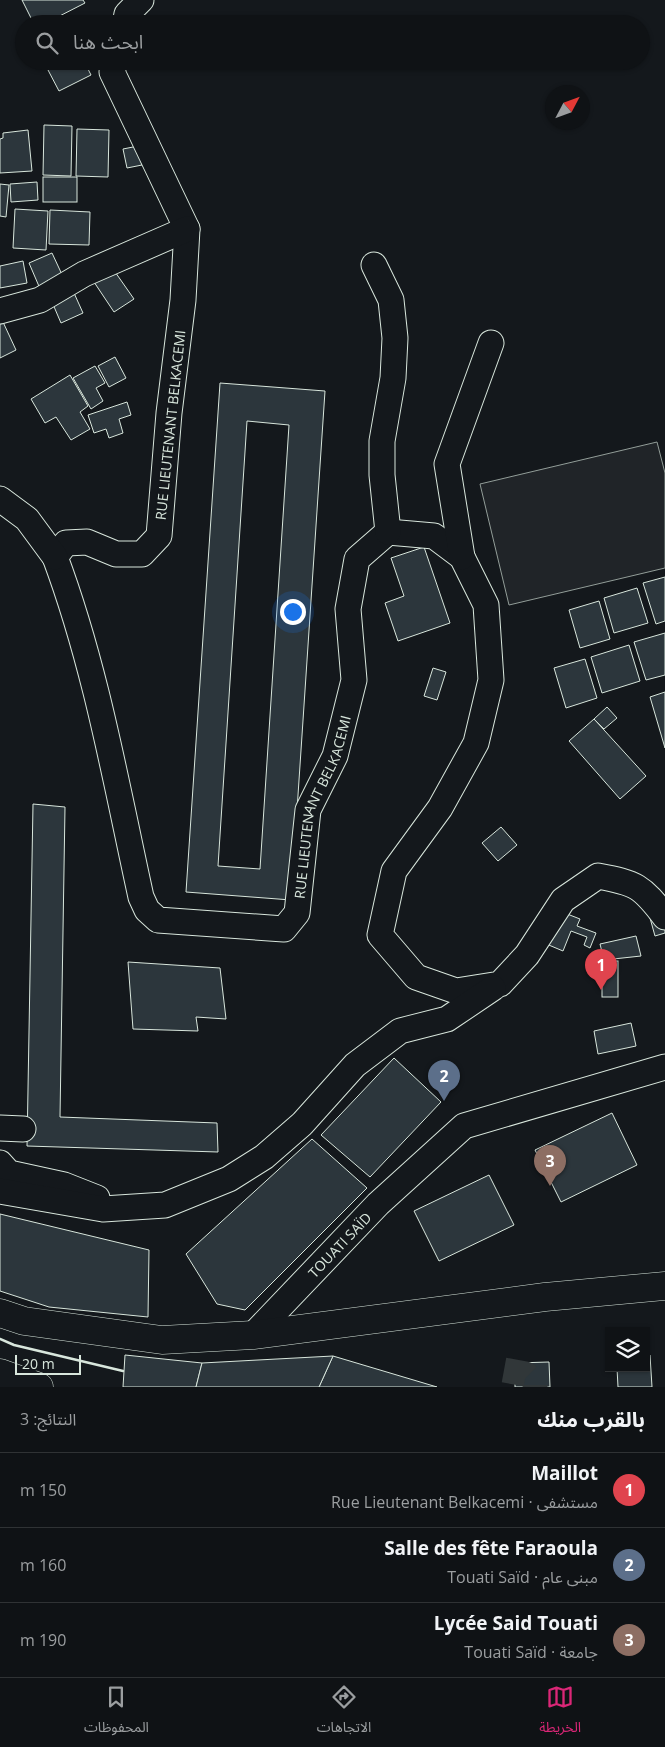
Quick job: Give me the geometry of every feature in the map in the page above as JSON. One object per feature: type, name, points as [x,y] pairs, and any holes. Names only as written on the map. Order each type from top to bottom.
[{"type":"main road","points":[[0,1313],[24,1321],[162,1340],[252,1335],[535,1298],[665,1286]]},
{"type":"main road","points":[[0,1373],[39,1387]]},
{"type":"street","points":[[128,15],[141,0]]},
{"type":"street","name":"RUE LIEUTENANT BELKACEMI","points":[[113,70],[186,229],[183,300],[169,413],[159,536],[142,554],[116,554],[87,542],[66,543],[55,557],[70,597],[95,687],[140,897],[147,910],[158,920],[284,929],[296,913],[308,810],[334,756],[354,680],[348,608],[357,560],[388,532]]},
{"type":"street","points":[[0,311],[40,300],[84,274],[186,229]]},
{"type":"street","points":[[374,265],[391,300],[395,338],[393,378],[382,441],[382,475],[388,532],[434,536],[462,557]]},
{"type":"street","points":[[491,343],[447,464],[462,557],[486,605],[491,680],[476,743],[440,808],[394,871],[380,935],[416,977],[456,991],[500,984]]},
{"type":"street","points":[[0,500],[27,518],[55,557]]},
{"type":"street","points":[[0,1191],[103,1210],[165,1205],[229,1179],[264,1157],[290,1135],[355,1065],[400,1031],[447,1018],[500,984],[528,955],[563,900],[598,876],[629,882],[650,897],[665,917]]},
{"type":"street","name":"TOUATI SAÏD","points":[[252,1335],[378,1204],[464,1126],[665,1067]]},
{"type":"street","points":[[0,1163],[9,1174],[64,1185],[123,1208]]},
{"type":"shaded area","points":[[657,442],[665,473],[665,568],[509,605],[480,484]]},
{"type":"building","points":[[22,0],[83,0],[85,3],[62,15],[30,15]]},
{"type":"building","points":[[48,70],[88,70],[91,75],[59,91]]},
{"type":"building","points":[[44,125],[72,126],[71,176],[43,175]]},
{"type":"building","points":[[77,129],[109,130],[108,177],[76,176]]},
{"type":"building","points":[[28,130],[32,171],[0,173],[0,139],[3,138],[3,133]]},
{"type":"building","points":[[138,146],[142,165],[127,168],[123,149]]},
{"type":"building","points":[[43,177],[77,177],[77,202],[43,202]]},
{"type":"building","points":[[37,182],[38,200],[11,202],[10,184]]},
{"type":"building","points":[[0,184],[9,185],[6,217],[0,216]]},
{"type":"building","points":[[15,209],[48,211],[46,250],[13,248]]},
{"type":"building","points":[[50,210],[90,212],[89,245],[49,244]]},
{"type":"building","points":[[52,253],[65,281],[41,291],[29,263]]},
{"type":"building","points":[[23,261],[27,283],[0,288],[0,266]]},
{"type":"building","points":[[113,269],[134,299],[114,312],[94,282]]},
{"type":"building","points":[[74,293],[83,313],[61,323],[52,302]]},
{"type":"building","points":[[3,322],[16,350],[0,358],[0,324]]},
{"type":"building","points":[[115,357],[126,378],[109,387],[98,366]]},
{"type":"building","points":[[95,366],[105,383],[96,388],[103,401],[91,409],[73,378]]},
{"type":"building","points":[[70,375],[88,406],[80,412],[90,429],[71,440],[56,417],[45,423],[31,399]]},
{"type":"building","points":[[220,383],[325,391],[291,900],[186,892]],"holes":[[[247,421],[289,425],[260,869],[218,866]]]},
{"type":"building","points":[[127,402],[131,415],[119,419],[123,433],[109,438],[106,429],[94,433],[88,415]]},
{"type":"building","points":[[424,547],[450,623],[398,641],[385,603],[404,596],[391,558]]},
{"type":"building","points":[[665,577],[665,621],[656,624],[643,583]]},
{"type":"building","points":[[637,588],[648,623],[614,633],[604,598]]},
{"type":"building","points":[[599,601],[610,639],[580,648],[569,610]]},
{"type":"building","points":[[665,633],[665,675],[646,680],[634,642]]},
{"type":"building","points":[[629,645],[640,681],[602,693],[591,657]]},
{"type":"building","points":[[585,659],[597,698],[566,708],[554,668]]},
{"type":"building","points":[[433,668],[446,672],[437,700],[424,696]]},
{"type":"building","points":[[665,692],[665,748],[650,697]]},
{"type":"building","points":[[607,707],[617,718],[604,729],[594,719]]},
{"type":"building","points":[[594,719],[646,776],[620,799],[569,741]]},
{"type":"building","points":[[33,804],[65,807],[60,1117],[217,1123],[218,1152],[27,1146]]},
{"type":"building","points":[[501,827],[517,845],[498,861],[482,843]]},
{"type":"building","points":[[664,894],[665,933],[655,936],[645,900]]},
{"type":"building","points":[[557,910],[580,919],[577,926],[596,933],[590,948],[584,945],[587,937],[571,931],[563,951],[544,943]]},
{"type":"building","points":[[636,936],[641,956],[604,960],[600,944]]},
{"type":"building","points":[[602,961],[618,961],[618,997],[602,997]]},
{"type":"building","points":[[128,962],[220,968],[226,1019],[196,1017],[198,1031],[133,1029]]},
{"type":"building","points":[[631,1023],[636,1046],[598,1054],[594,1031]]},
{"type":"building","points":[[394,1058],[441,1102],[370,1177],[321,1135]]},
{"type":"building","points":[[612,1113],[637,1165],[561,1202],[535,1150]]},
{"type":"building","points":[[312,1139],[367,1188],[245,1310],[217,1304],[186,1254]]},
{"type":"building","points":[[489,1175],[514,1225],[439,1261],[414,1211]]},
{"type":"building","points":[[0,1214],[149,1250],[148,1317],[49,1307],[0,1291]]},
{"type":"building","points":[[125,1355],[202,1363],[196,1387],[123,1387]]},
{"type":"building","points":[[650,1355],[652,1387],[618,1387],[617,1372],[650,1372]]},
{"type":"building","points":[[333,1356],[437,1387],[319,1387]]},
{"type":"building","points":[[333,1356],[319,1387],[196,1387],[202,1363]]},
{"type":"building","points":[[549,1362],[550,1387],[515,1387],[515,1363]]},
{"type":"tunnel","points":[[504,1370],[526,1374],[535,1383],[535,1387]]},
{"type":"wall","points":[[0,1339],[14,1345],[123,1371]]},
{"type":"place","name":"Maillot","points":[[601,990]]},
{"type":"place","name":"Salle des fête Faraoula","points":[[444,1101]]},
{"type":"place","name":"Lycée Said Touati","points":[[550,1186]]}]
